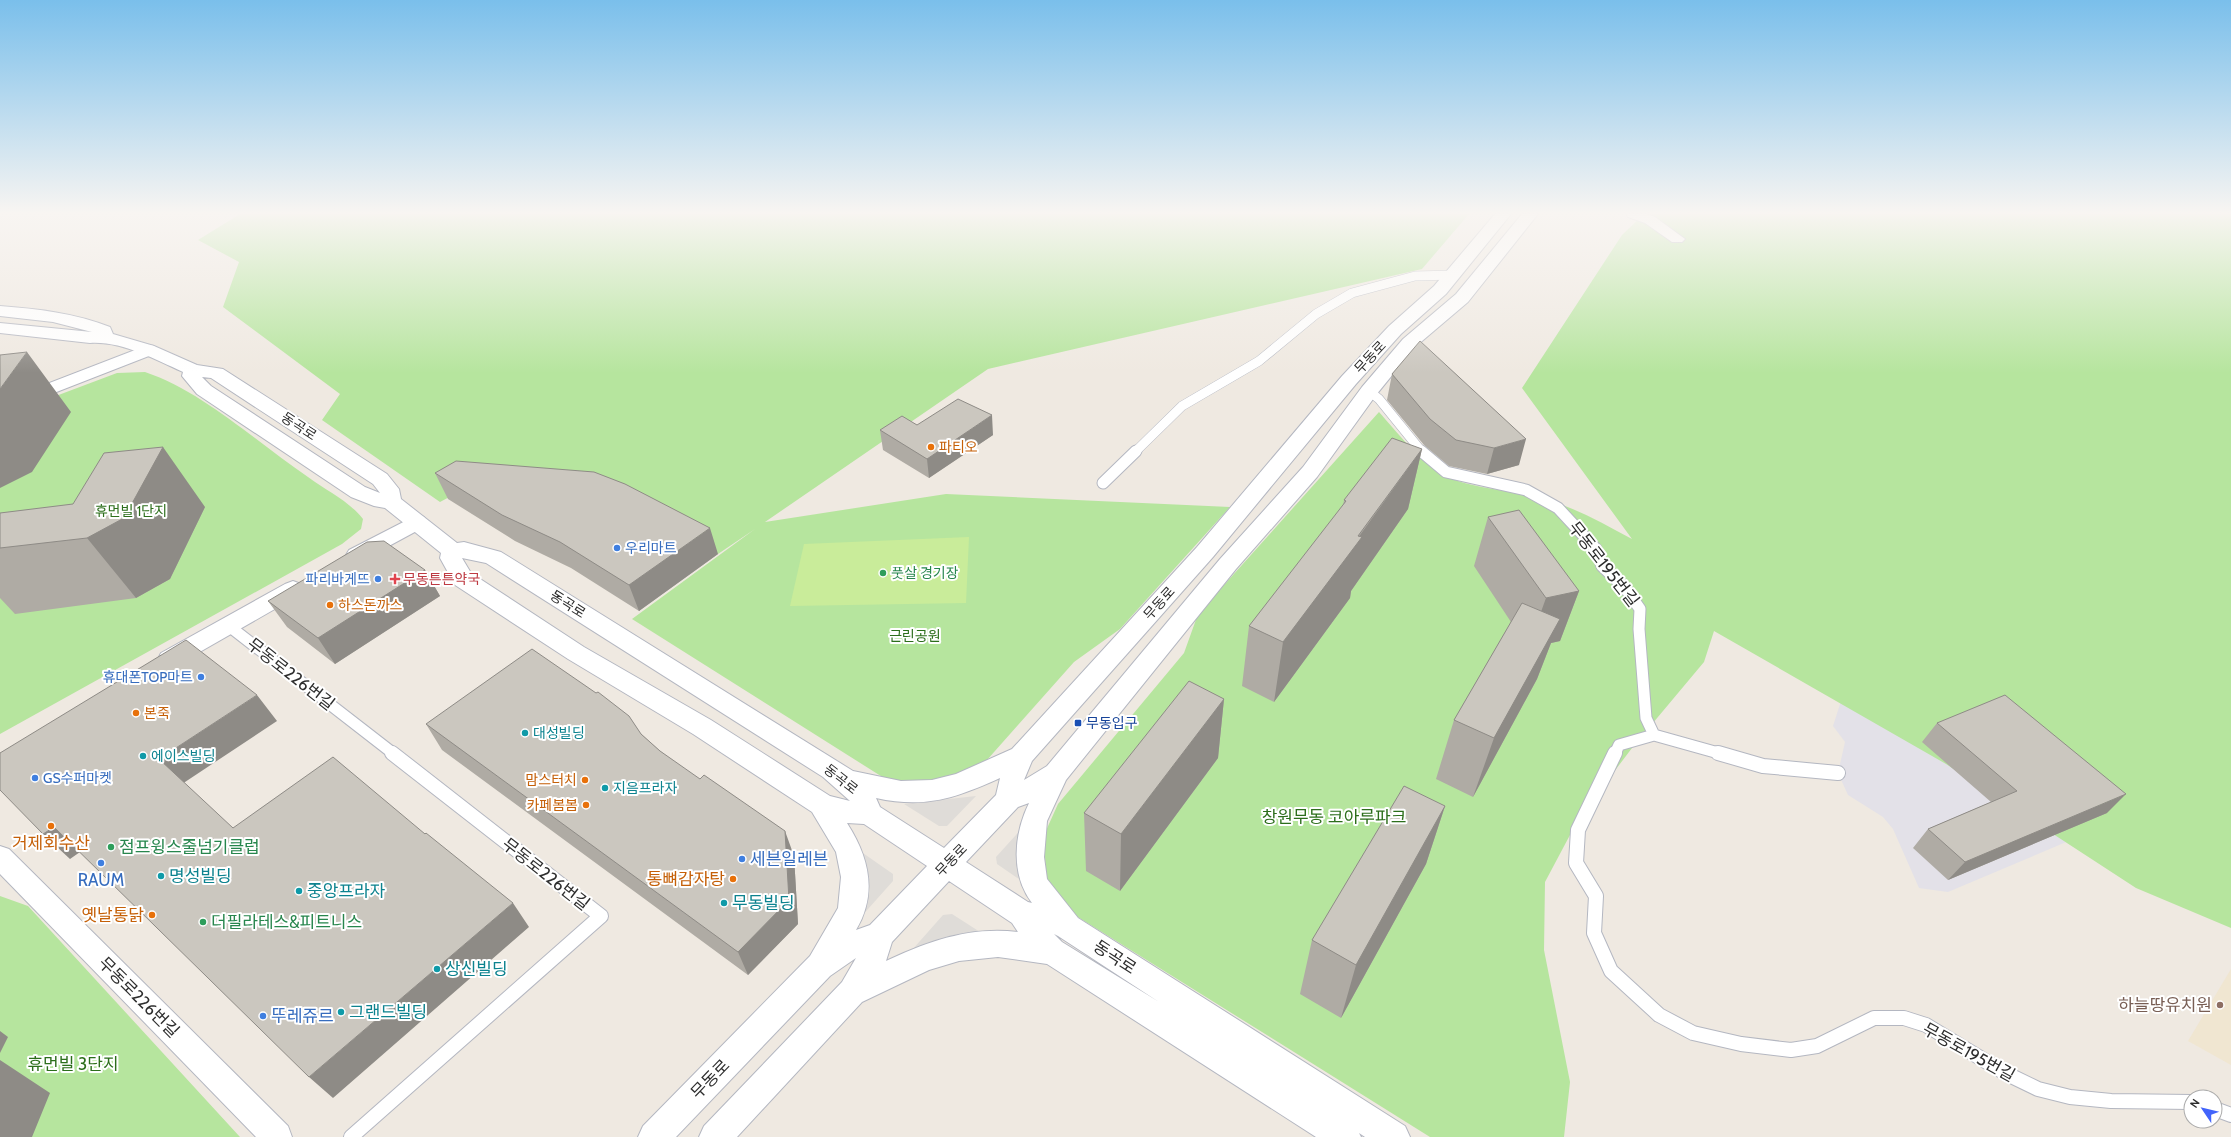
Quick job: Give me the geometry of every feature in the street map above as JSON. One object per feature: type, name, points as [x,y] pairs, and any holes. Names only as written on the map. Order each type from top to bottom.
[{"type":"main road","name":"무동로","points":[[654,1137],[820,966],[837,952],[861,940],[878,936],[1009,799],[1014,770],[1021,756],[1205,552],[1349,380],[1395,330],[1440,290],[1460,267]]},
{"type":"main road","name":"무동로","points":[[1056,773],[1228,564],[1310,472],[1369,391],[1409,343],[1462,298],[1487,267]]},
{"type":"main road","name":"동곡로","points":[[0,311],[71,319],[88,323],[104,330],[105,337]]},
{"type":"main road","name":"동곡로","points":[[0,328],[90,338],[105,337],[148,350],[193,370],[191,376],[204,390],[358,492],[381,501],[390,501],[453,551],[464,550],[493,557],[846,780],[867,803],[869,813],[840,811],[821,804],[702,727],[576,653],[463,579],[451,558],[453,551]]},
{"type":"main road","points":[[846,780],[901,792],[922,792],[950,787],[1021,756]]},
{"type":"main road","points":[[1009,799],[1026,793],[1056,773]]},
{"type":"main road","points":[[1056,773],[1034,821],[1030,857],[1034,884],[1068,927]]},
{"type":"main road","points":[[820,966],[852,911],[855,877],[849,849],[821,804]]},
{"type":"main road","points":[[869,813],[1022,914]]},
{"type":"main road","name":"동곡로","points":[[1022,914],[1053,920],[1068,927],[1394,1137]]},
{"type":"main road","name":"동곡로","points":[[1022,914],[1038,938],[1052,951],[1345,1137]]},
{"type":"main road","points":[[715,1137],[852,992],[876,951],[878,936]]},
{"type":"main road","points":[[852,992],[938,952],[997,944],[1052,951]]},
{"type":"street","points":[[0,408],[148,350]]},
{"type":"street","points":[[339,564],[416,522]]},
{"type":"street","name":"무동로226번길","points":[[152,668],[312,579]]},
{"type":"street","name":"무동로226번길","points":[[0,857],[277,1137]]},
{"type":"lane","points":[[1103,483],[1157,428],[1182,406],[1259,361],[1316,314],[1352,292],[1415,276],[1454,275]]},
{"type":"lane","name":"무동로195번길","points":[[1369,391],[1379,399],[1424,455],[1446,472],[1526,490],[1558,508],[1572,521],[1596,549],[1602,566],[1626,589],[1640,609],[1639,628],[1646,718],[1654,735],[1619,746],[1578,830],[1576,863],[1596,896],[1594,933],[1611,971],[1659,1015],[1693,1033],[1741,1044],[1792,1050],[1817,1046],[1844,1031],[1874,1018],[1904,1018],[1926,1025],[2005,1073],[2038,1089],[2070,1097],[2111,1101],[2183,1102]]},
{"type":"lane","name":"무동로226번길","points":[[229,626],[601,916],[351,1137]]},
{"type":"lane","points":[[1654,735],[1763,766],[1838,773]]},
{"type":"shaded area","points":[[1843,695],[2123,818],[1948,892],[1919,888],[1893,829],[1883,817],[1848,795],[1838,773],[1845,742],[1833,726]]},
{"type":"shaded area","points":[[976,796],[947,826],[939,826],[904,804]]},
{"type":"shaded area","points":[[1026,824],[1032,888],[997,864],[996,857]]},
{"type":"shaded area","points":[[860,851],[893,874],[893,881],[860,918]]},
{"type":"shaded area","points":[[952,914],[991,939],[912,950],[943,915]]},
{"type":"shaded area","name":"하늘땅유치원","points":[[2231,969],[2231,1065],[2188,1041]]},
{"type":"green space","name":"근린공원","points":[[237,267],[1424,267],[1422,269],[988,369],[765,522],[946,494],[1230,507],[1120,629],[1074,662],[979,769],[911,786],[884,778],[632,619],[755,529],[718,554],[635,510],[468,487],[440,502],[322,420],[340,394],[223,307]]},
{"type":"green space","name":"창원무동 코아루파크","points":[[1601,267],[2231,267],[2231,928],[2136,888],[1946,764],[1714,631],[1704,662],[1632,748],[1579,818],[1545,882],[1544,950],[1570,1082],[1564,1137],[1430,1137],[1065,909],[1046,878],[1044,835],[1058,804],[1184,653],[1198,614],[1379,412],[1417,454],[1442,474],[1463,483],[1475,486],[1550,500],[1586,515],[1632,539],[1522,388]]},
{"type":"green space","name":"휴먼빌 1단지","points":[[145,372],[167,381],[209,405],[288,463],[344,501],[363,519],[361,529],[342,544],[0,734],[0,417],[117,373]]},
{"type":"green space","name":"풋살 경기장","points":[[969,537],[966,603],[790,606],[804,544]]},
{"type":"green space","name":"휴먼빌 3단지","points":[[0,896],[28,906],[240,1137],[0,1137]]},
{"type":"building","points":[[1420,341],[1526,439],[1494,448],[1456,440],[1430,419],[1392,374]]},
{"type":"building","points":[[27,352],[0,389],[0,355]]},
{"type":"building","points":[[958,399],[992,415],[927,459],[880,430],[902,416],[917,425]]},
{"type":"building","points":[[1392,438],[1422,449],[1358,536],[1362,537],[1283,642],[1249,626],[1346,501],[1344,500]]},
{"type":"building","points":[[163,447],[124,518],[87,538],[0,548],[0,513],[73,504],[104,453]]},
{"type":"building","name":"우리마트","points":[[456,461],[594,472],[625,484],[710,528],[629,585],[560,542],[502,515],[435,473]]},
{"type":"building","points":[[1519,510],[1579,591],[1546,598],[1488,517]]},
{"type":"building","points":[[384,541],[425,570],[318,638],[268,601],[367,542]]},
{"type":"building","points":[[1522,603],[1560,619],[1494,738],[1454,720]]},
{"type":"building","points":[[186,640],[257,695],[159,759],[233,828],[333,757],[425,834],[426,833],[513,903],[309,1077],[54,827],[43,834],[0,790],[0,753]]},
{"type":"building","points":[[532,649],[596,693],[598,692],[629,716],[641,734],[660,751],[700,779],[704,775],[785,831],[789,900],[738,952],[426,724]]},
{"type":"building","points":[[1189,681],[1224,699],[1121,834],[1084,813]]},
{"type":"building","points":[[2005,695],[2126,794],[1965,862],[1928,829],[2017,791],[1937,723]]},
{"type":"building","points":[[1404,786],[1445,806],[1356,965],[1312,940]]},
{"type":"place","name":"파티오","points":[[931,447]]},
{"type":"place","name":"우리마트","points":[[617,548]]},
{"type":"place","name":"풋살 경기장","points":[[883,573]]},
{"type":"place","name":"파리바게뜨","points":[[378,579]]},
{"type":"place","name":"무동튼튼약국","points":[[395,579]]},
{"type":"place","name":"하스돈까스","points":[[330,605]]},
{"type":"place","name":"휴대폰TOP마트","points":[[201,677]]},
{"type":"place","name":"본죽","points":[[136,713]]},
{"type":"place","name":"무동입구","points":[[1078,723]]},
{"type":"place","name":"대성빌딩","points":[[525,733]]},
{"type":"place","name":"에이스빌딩","points":[[143,756]]},
{"type":"place","name":"GS수퍼마켓","points":[[35,778]]},
{"type":"place","name":"맘스터치","points":[[585,780]]},
{"type":"place","name":"지음프라자","points":[[605,788]]},
{"type":"place","name":"카페봄봄","points":[[586,805]]},
{"type":"place","name":"거제회수산","points":[[51,826]]},
{"type":"place","name":"점프윙스줄넘기클럽","points":[[111,847]]},
{"type":"place","name":"세븐일레븐","points":[[742,859]]},
{"type":"place","name":"RAUM","points":[[101,863]]},
{"type":"place","name":"명성빌딩","points":[[161,876]]},
{"type":"place","name":"통뼈감자탕","points":[[733,879]]},
{"type":"place","name":"중앙프라자","points":[[299,891]]},
{"type":"place","name":"무동빌딩","points":[[724,903]]},
{"type":"place","name":"옛날통닭","points":[[152,915]]},
{"type":"place","name":"더필라테스&피트니스","points":[[203,922]]},
{"type":"place","name":"상신빌딩","points":[[437,969]]},
{"type":"place","name":"하늘땅유치원","points":[[2220,1005]]},
{"type":"place","name":"그랜드빌딩","points":[[341,1012]]},
{"type":"place","name":"뚜레쥬르","points":[[263,1016]]}]
